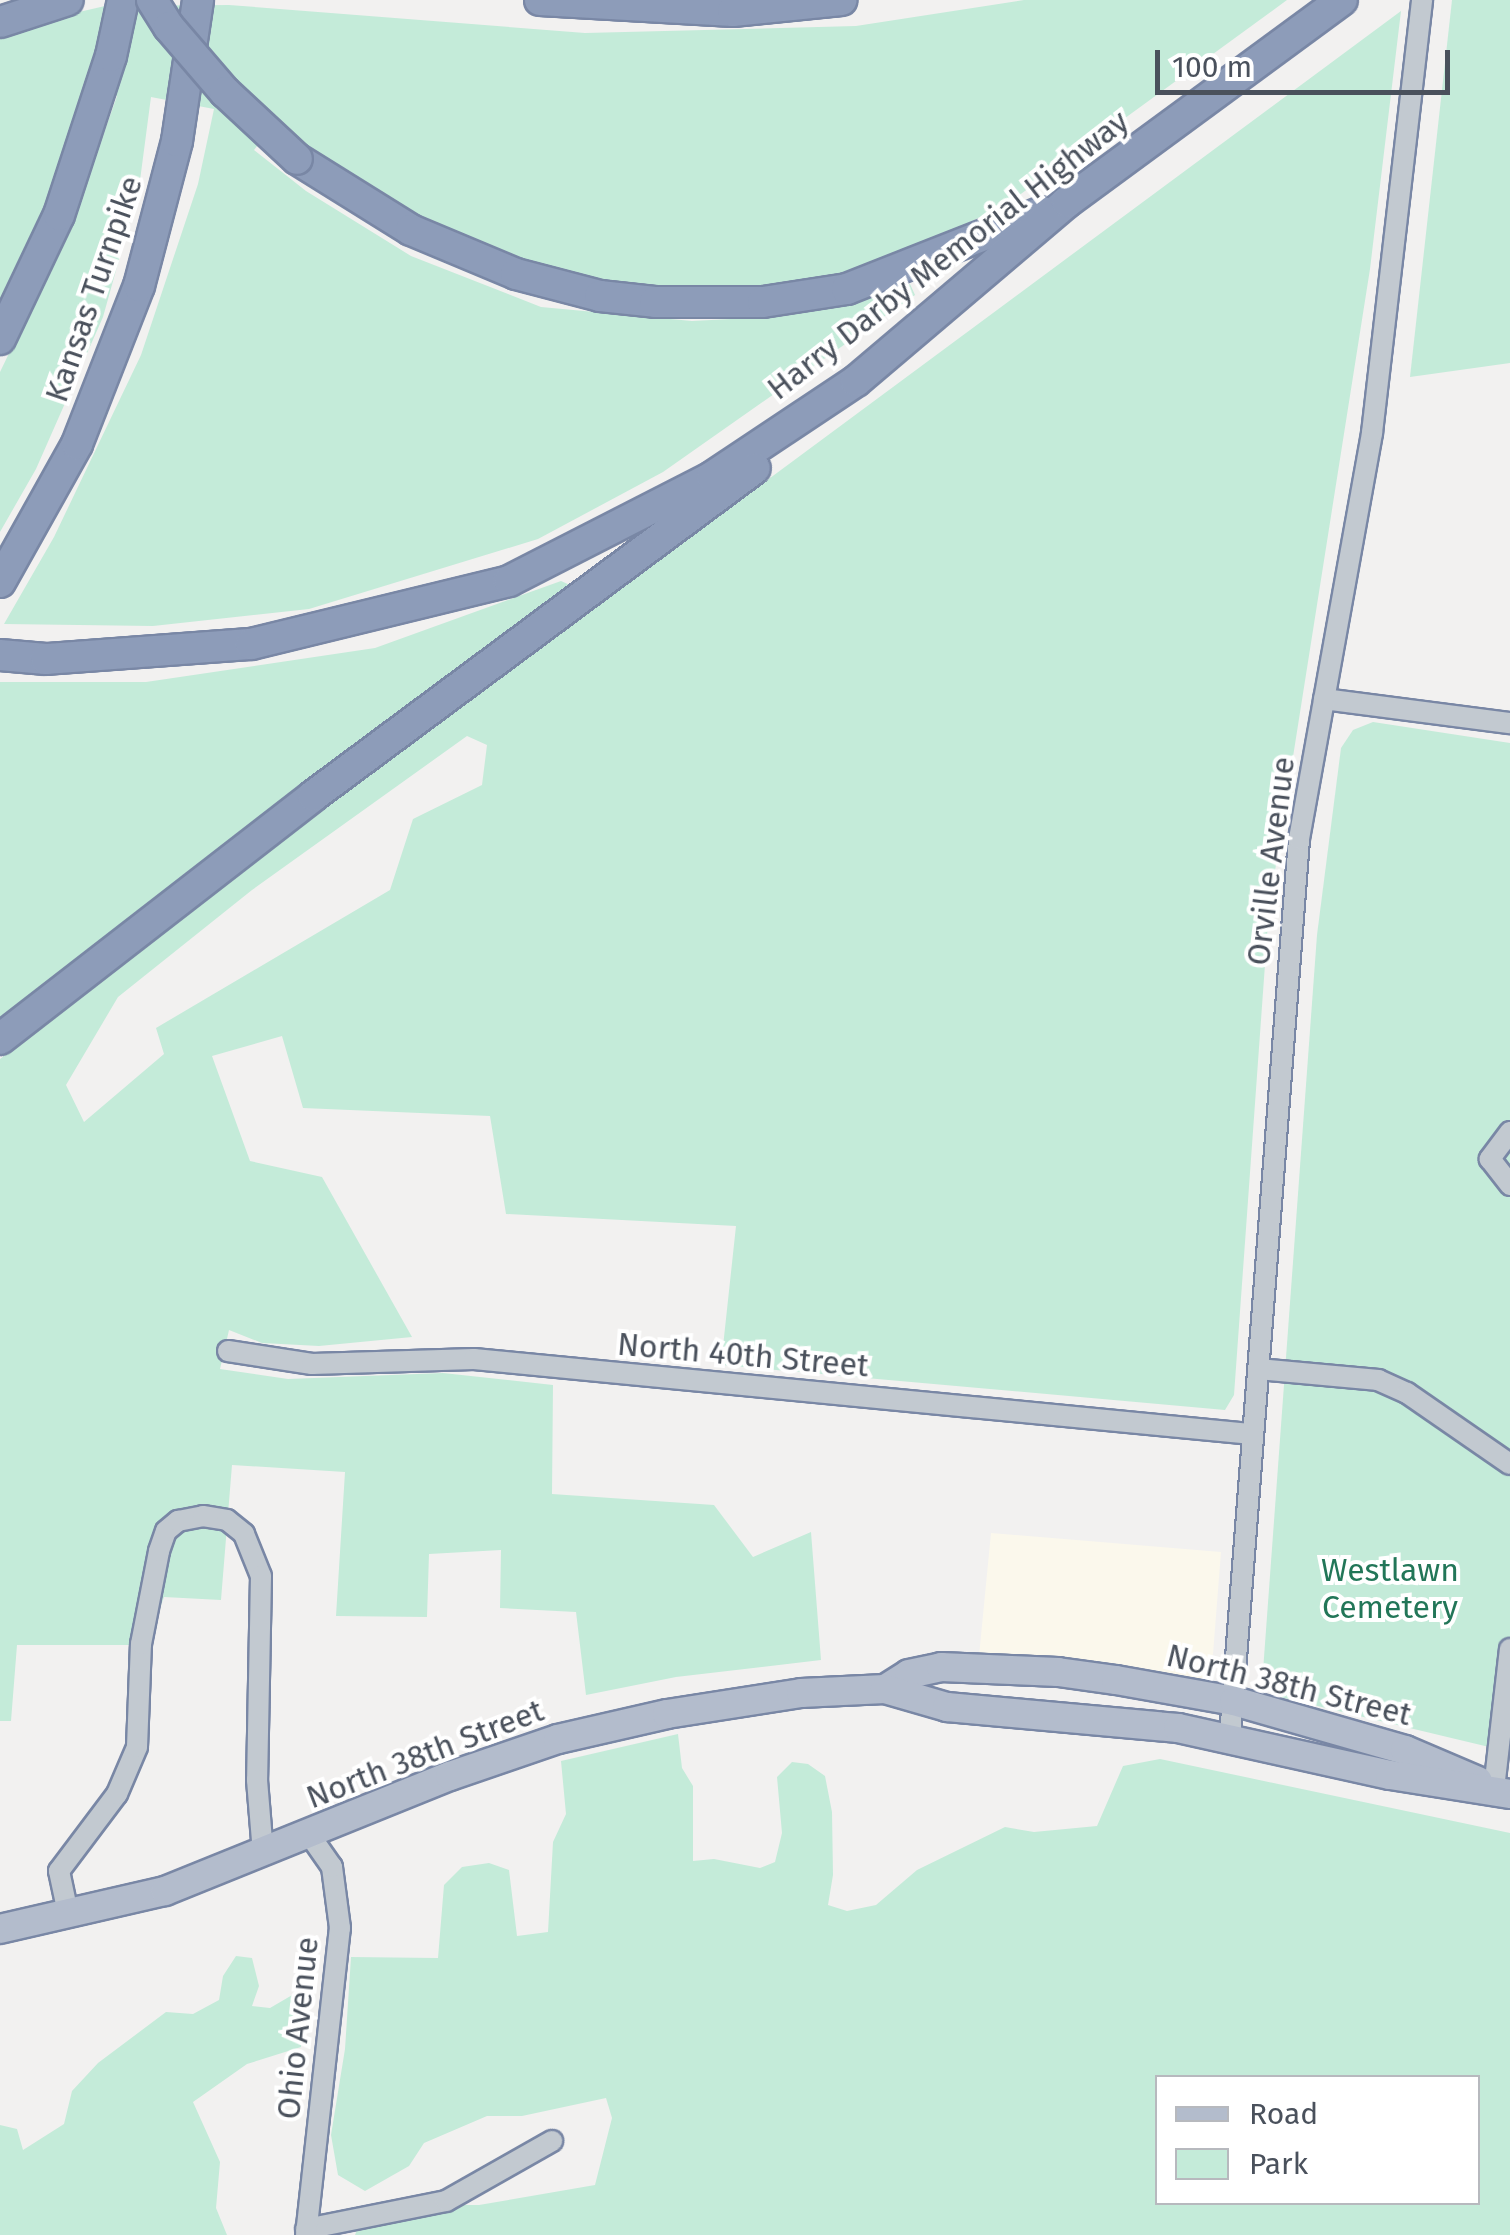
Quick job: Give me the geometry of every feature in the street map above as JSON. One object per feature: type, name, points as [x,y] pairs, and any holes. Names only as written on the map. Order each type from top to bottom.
[{"type":"highway","points":[[0,22],[68,0]]},
{"type":"highway","points":[[0,340],[59,215],[88,133],[124,0]]},
{"type":"highway","points":[[152,0],[169,27],[225,92],[297,160],[411,230],[516,274],[600,296],[655,302],[763,302],[847,289],[1067,202]]},
{"type":"highway","name":"Kansas Turnpike","points":[[0,582],[33,528],[110,369],[139,286],[177,142],[198,0]]},
{"type":"highway","points":[[540,0],[733,11],[841,0]]},
{"type":"highway","name":"Harry Darby Memorial Highway","points":[[0,655],[46,659],[251,644],[509,581],[712,477],[856,381],[1067,202],[1342,0]]},
{"type":"highway","points":[[0,1039],[313,796],[720,497],[856,381]]},
{"type":"main road","name":"North 38th Street","points":[[885,1689],[908,1674],[941,1667],[991,1667],[1058,1672],[1234,1701],[1444,1763],[1502,1792]]},
{"type":"main road","name":"North 38th Street","points":[[0,1929],[165,1891],[450,1776],[558,1740],[723,1704],[801,1692],[885,1689],[947,1708],[1075,1716],[1230,1736],[1390,1775],[1502,1792]]},
{"type":"street","name":"Orville Avenue","points":[[1230,1736],[1299,838],[1372,434],[1422,0]]},
{"type":"street","points":[[1324,699],[1510,723]]},
{"type":"street","points":[[1510,1132],[1490,1159],[1510,1185]]},
{"type":"street","name":"North 40th Street","points":[[228,1351],[312,1364],[474,1359],[1252,1434]]},
{"type":"street","points":[[1258,1369],[1378,1380],[1407,1393],[1510,1464]]},
{"type":"street","points":[[68,1913],[59,1871],[116,1794],[137,1747],[141,1644],[159,1551],[166,1531],[178,1521],[202,1516],[226,1520],[244,1534],[261,1576],[258,1780],[263,1852]]},
{"type":"street","points":[[1502,1792],[1510,1649]]},
{"type":"street","name":"Ohio Avenue","points":[[306,2232],[340,1928],[332,1866],[310,1835]]},
{"type":"street","points":[[306,2232],[446,2201],[552,2141]]},
{"type":"shaded area","points":[[991,1533],[1221,1552],[1213,1654],[1205,1676],[1189,1684],[979,1656]]},
{"type":"green space","points":[[1024,0],[1287,0],[1007,204],[900,256],[842,278],[759,292],[659,294],[544,271],[396,209],[325,164],[275,123],[254,150],[306,191],[411,256],[541,307],[692,321],[785,316],[910,284],[915,295],[663,472],[538,539],[309,609],[153,626],[4,624],[54,537],[141,355],[198,184],[214,109],[151,97],[139,188],[103,317],[36,469],[0,532],[0,372],[73,221],[117,96],[83,94],[47,207],[0,311],[0,38],[27,24],[105,6],[229,5],[585,33],[856,26]]},
{"type":"green space","points":[[1452,0],[1510,0],[1510,363],[1410,377]]},
{"type":"green space","points":[[1401,11],[1370,269],[1269,909],[1234,1395],[1225,1410],[721,1365],[736,1226],[506,1214],[490,1116],[303,1108],[282,1036],[212,1056],[250,1161],[322,1177],[412,1337],[319,1346],[262,1343],[229,1330],[220,1369],[288,1379],[443,1373],[553,1385],[552,1494],[714,1505],[753,1557],[811,1532],[821,1660],[676,1677],[586,1695],[576,1612],[500,1608],[501,1550],[429,1554],[427,1617],[336,1616],[345,1472],[232,1465],[221,1600],[164,1597],[147,1645],[17,1645],[11,1721],[0,1721],[0,1059],[316,814]],"holes":[[[467,736],[487,745],[482,785],[413,819],[390,890],[156,1028],[164,1054],[84,1122],[66,1085],[118,997],[252,890]]]},
{"type":"green space","points":[[561,581],[570,585],[115,936],[0,1017],[0,682],[146,682],[375,648]]},
{"type":"green space","name":"Westlawn Cemetery","points":[[1373,722],[1510,743],[1510,1752],[1280,1697],[1263,1671],[1317,935],[1341,748],[1353,730]]},
{"type":"green space","points":[[678,1734],[682,1768],[693,1786],[693,1861],[714,1859],[760,1868],[775,1862],[782,1833],[777,1777],[792,1762],[808,1764],[825,1776],[832,1812],[833,1875],[828,1905],[847,1911],[876,1905],[917,1870],[1005,1827],[1034,1832],[1097,1826],[1123,1766],[1160,1759],[1510,1833],[1510,2235],[355,2235],[357,2230],[437,2205],[479,2205],[595,2185],[612,2118],[606,2098],[522,2116],[487,2116],[424,2143],[409,2166],[365,2191],[338,2175],[331,2135],[345,2049],[351,1957],[438,1958],[444,1885],[462,1867],[489,1863],[509,1870],[517,1936],[548,1932],[553,1842],[566,1814],[561,1761]]},
{"type":"green space","points":[[236,1956],[252,1958],[259,1986],[252,2006],[270,2008],[294,1994],[305,2006],[301,2047],[247,2064],[193,2102],[220,2162],[216,2208],[227,2235],[0,2235],[0,2125],[17,2129],[23,2150],[64,2124],[72,2091],[98,2063],[166,2012],[193,2014],[219,2000],[223,1976]]}]
